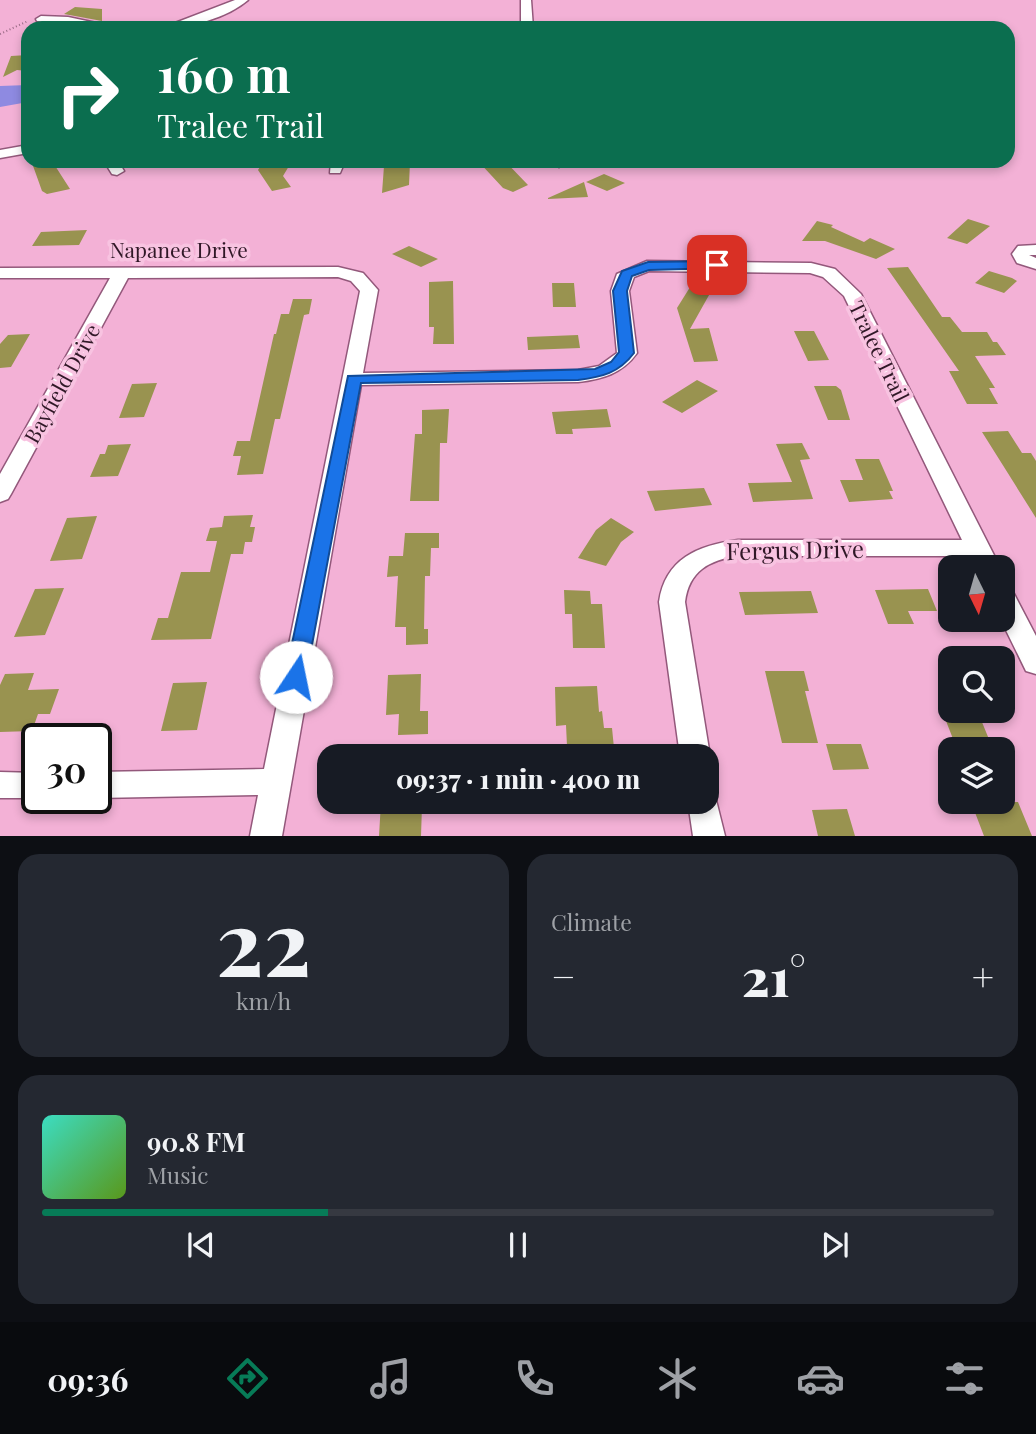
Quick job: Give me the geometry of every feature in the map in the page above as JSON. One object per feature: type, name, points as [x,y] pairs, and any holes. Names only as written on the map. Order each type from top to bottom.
[{"type":"street","points":[[191,21],[223,11],[243,0]]},
{"type":"street","points":[[526,0],[527,21]]},
{"type":"street","points":[[41,19],[79,21]]},
{"type":"street","points":[[0,154],[21,150]]},
{"type":"street","points":[[1036,250],[1024,250],[1020,254],[1036,264]]},
{"type":"street","name":"Tralee Trail","points":[[354,379],[578,376],[599,373],[617,365],[627,353],[620,291],[626,274],[648,266],[666,265],[811,268],[829,273],[852,294],[982,555]]},
{"type":"street","name":"Napanee Drive","points":[[0,272],[338,272],[358,277],[369,290],[354,379]]},
{"type":"street","name":"Bayfield Drive","points":[[0,494],[122,272]]},
{"type":"street","points":[[266,835],[354,379]]},
{"type":"street","name":"Fergus Drive","points":[[693,744],[672,602],[674,582],[689,563],[715,551],[738,548],[938,555]]},
{"type":"street","points":[[1015,621],[1036,663]]},
{"type":"street","points":[[112,785],[276,782]]},
{"type":"street","points":[[0,785],[21,786]]},
{"type":"street","points":[[705,814],[709,835]]},
{"type":"path","points":[[32,21],[41,19]]},
{"type":"path","points":[[0,34],[21,23]]},
{"type":"shaded area","points":[[21,85],[21,103],[0,107],[0,86]]},
{"type":"building","points":[[75,7],[102,9],[102,21],[64,14]]},
{"type":"building","points":[[21,55],[21,70],[3,77],[11,56]]},
{"type":"building","points":[[34,168],[56,168],[70,189],[47,194],[42,191]]},
{"type":"building","points":[[288,168],[283,176],[291,187],[272,191],[258,170]]},
{"type":"building","points":[[384,168],[410,168],[409,185],[382,193]]},
{"type":"building","points":[[484,168],[512,168],[528,185],[513,192],[503,188]]},
{"type":"building","points":[[604,174],[625,183],[607,191],[586,182]]},
{"type":"building","points":[[584,182],[588,197],[548,199],[548,198]]},
{"type":"building","points":[[968,219],[990,226],[967,244],[947,238]]},
{"type":"building","points":[[817,221],[833,225],[831,227],[864,242],[870,238],[895,249],[876,259],[825,241],[802,241]]},
{"type":"building","points":[[87,230],[79,245],[32,246],[41,232]]},
{"type":"building","points":[[409,246],[438,259],[421,267],[392,254]]},
{"type":"building","points":[[908,267],[942,317],[950,317],[962,332],[987,332],[1006,355],[975,356],[995,388],[989,388],[998,404],[967,404],[949,371],[959,371],[887,268]]},
{"type":"building","points":[[989,271],[1017,281],[1004,293],[975,283]]},
{"type":"building","points":[[453,281],[454,344],[433,344],[434,327],[429,327],[429,282]]},
{"type":"building","points":[[552,283],[574,283],[576,307],[553,307]]},
{"type":"building","points":[[692,284],[713,288],[690,329],[709,328],[718,361],[694,362],[677,308]]},
{"type":"building","points":[[293,299],[312,299],[309,314],[304,315],[280,419],[275,419],[263,474],[237,475],[241,456],[233,456],[237,441],[250,441],[274,334],[281,314],[289,314]]},
{"type":"building","points":[[794,331],[814,331],[829,360],[808,361]]},
{"type":"building","points":[[30,334],[11,367],[0,368],[0,344],[8,335]]},
{"type":"building","points":[[578,335],[580,348],[528,350],[527,337]]},
{"type":"building","points":[[697,380],[718,391],[682,413],[662,402]]},
{"type":"building","points":[[157,383],[144,417],[119,418],[132,384]]},
{"type":"building","points":[[814,386],[836,386],[841,390],[850,420],[828,420]]},
{"type":"building","points":[[449,409],[447,443],[440,443],[439,501],[410,501],[415,434],[422,434],[422,410]]},
{"type":"building","points":[[607,409],[611,427],[572,429],[573,434],[556,434],[552,412]]},
{"type":"building","points":[[1008,431],[1022,453],[1031,453],[1036,461],[1036,518],[982,432]]},
{"type":"building","points":[[802,443],[810,459],[800,460],[813,499],[753,502],[748,483],[792,482],[776,444]]},
{"type":"building","points":[[131,444],[118,476],[90,477],[100,454],[105,454],[108,445]]},
{"type":"building","points":[[855,459],[879,459],[893,491],[889,491],[893,499],[849,502],[840,480],[863,480]]},
{"type":"building","points":[[704,488],[712,505],[655,511],[647,491]]},
{"type":"building","points":[[253,515],[250,527],[255,527],[252,542],[245,542],[243,554],[231,554],[211,639],[151,640],[158,618],[168,618],[181,572],[210,572],[217,541],[206,541],[210,528],[222,527],[224,516]]},
{"type":"building","points":[[97,516],[82,559],[50,561],[67,518]]},
{"type":"building","points":[[611,518],[634,532],[621,542],[606,566],[578,558],[596,530]]},
{"type":"building","points":[[405,533],[439,533],[439,548],[431,548],[430,576],[425,576],[424,629],[428,629],[428,644],[406,645],[406,627],[395,627],[398,576],[387,577],[389,556],[403,556]]},
{"type":"building","points":[[64,588],[45,635],[14,637],[35,589]]},
{"type":"building","points":[[928,589],[937,611],[908,611],[914,624],[888,624],[875,590]]},
{"type":"building","points":[[564,590],[590,591],[591,604],[602,604],[605,648],[573,648],[572,614],[565,614]]},
{"type":"building","points":[[811,591],[818,613],[745,615],[739,592]]},
{"type":"building","points":[[765,671],[804,671],[809,691],[805,691],[818,743],[782,743]]},
{"type":"building","points":[[34,673],[28,690],[59,689],[50,714],[38,714],[35,723],[21,723],[21,731],[0,732],[0,685],[5,674]]},
{"type":"building","points":[[421,674],[420,711],[428,711],[428,734],[398,735],[399,714],[386,715],[388,675]]},
{"type":"building","points":[[207,682],[197,730],[161,731],[173,683]]},
{"type":"building","points":[[597,686],[599,712],[602,711],[604,728],[612,728],[614,744],[567,744],[566,725],[556,726],[555,687]]},
{"type":"building","points":[[947,723],[982,723],[988,737],[952,737]]},
{"type":"building","points":[[826,744],[861,744],[869,769],[833,770]]},
{"type":"building","points":[[1015,802],[1018,802],[1032,836],[984,836],[976,814],[1015,814]]},
{"type":"building","points":[[847,809],[855,836],[818,836],[812,810]]},
{"type":"building","points":[[380,814],[422,814],[421,836],[379,836]]},
{"type":"route","points":[[296,677],[354,379],[578,376],[599,373],[617,365],[627,353],[620,291],[621,281],[626,274],[648,266],[717,265]]}]
